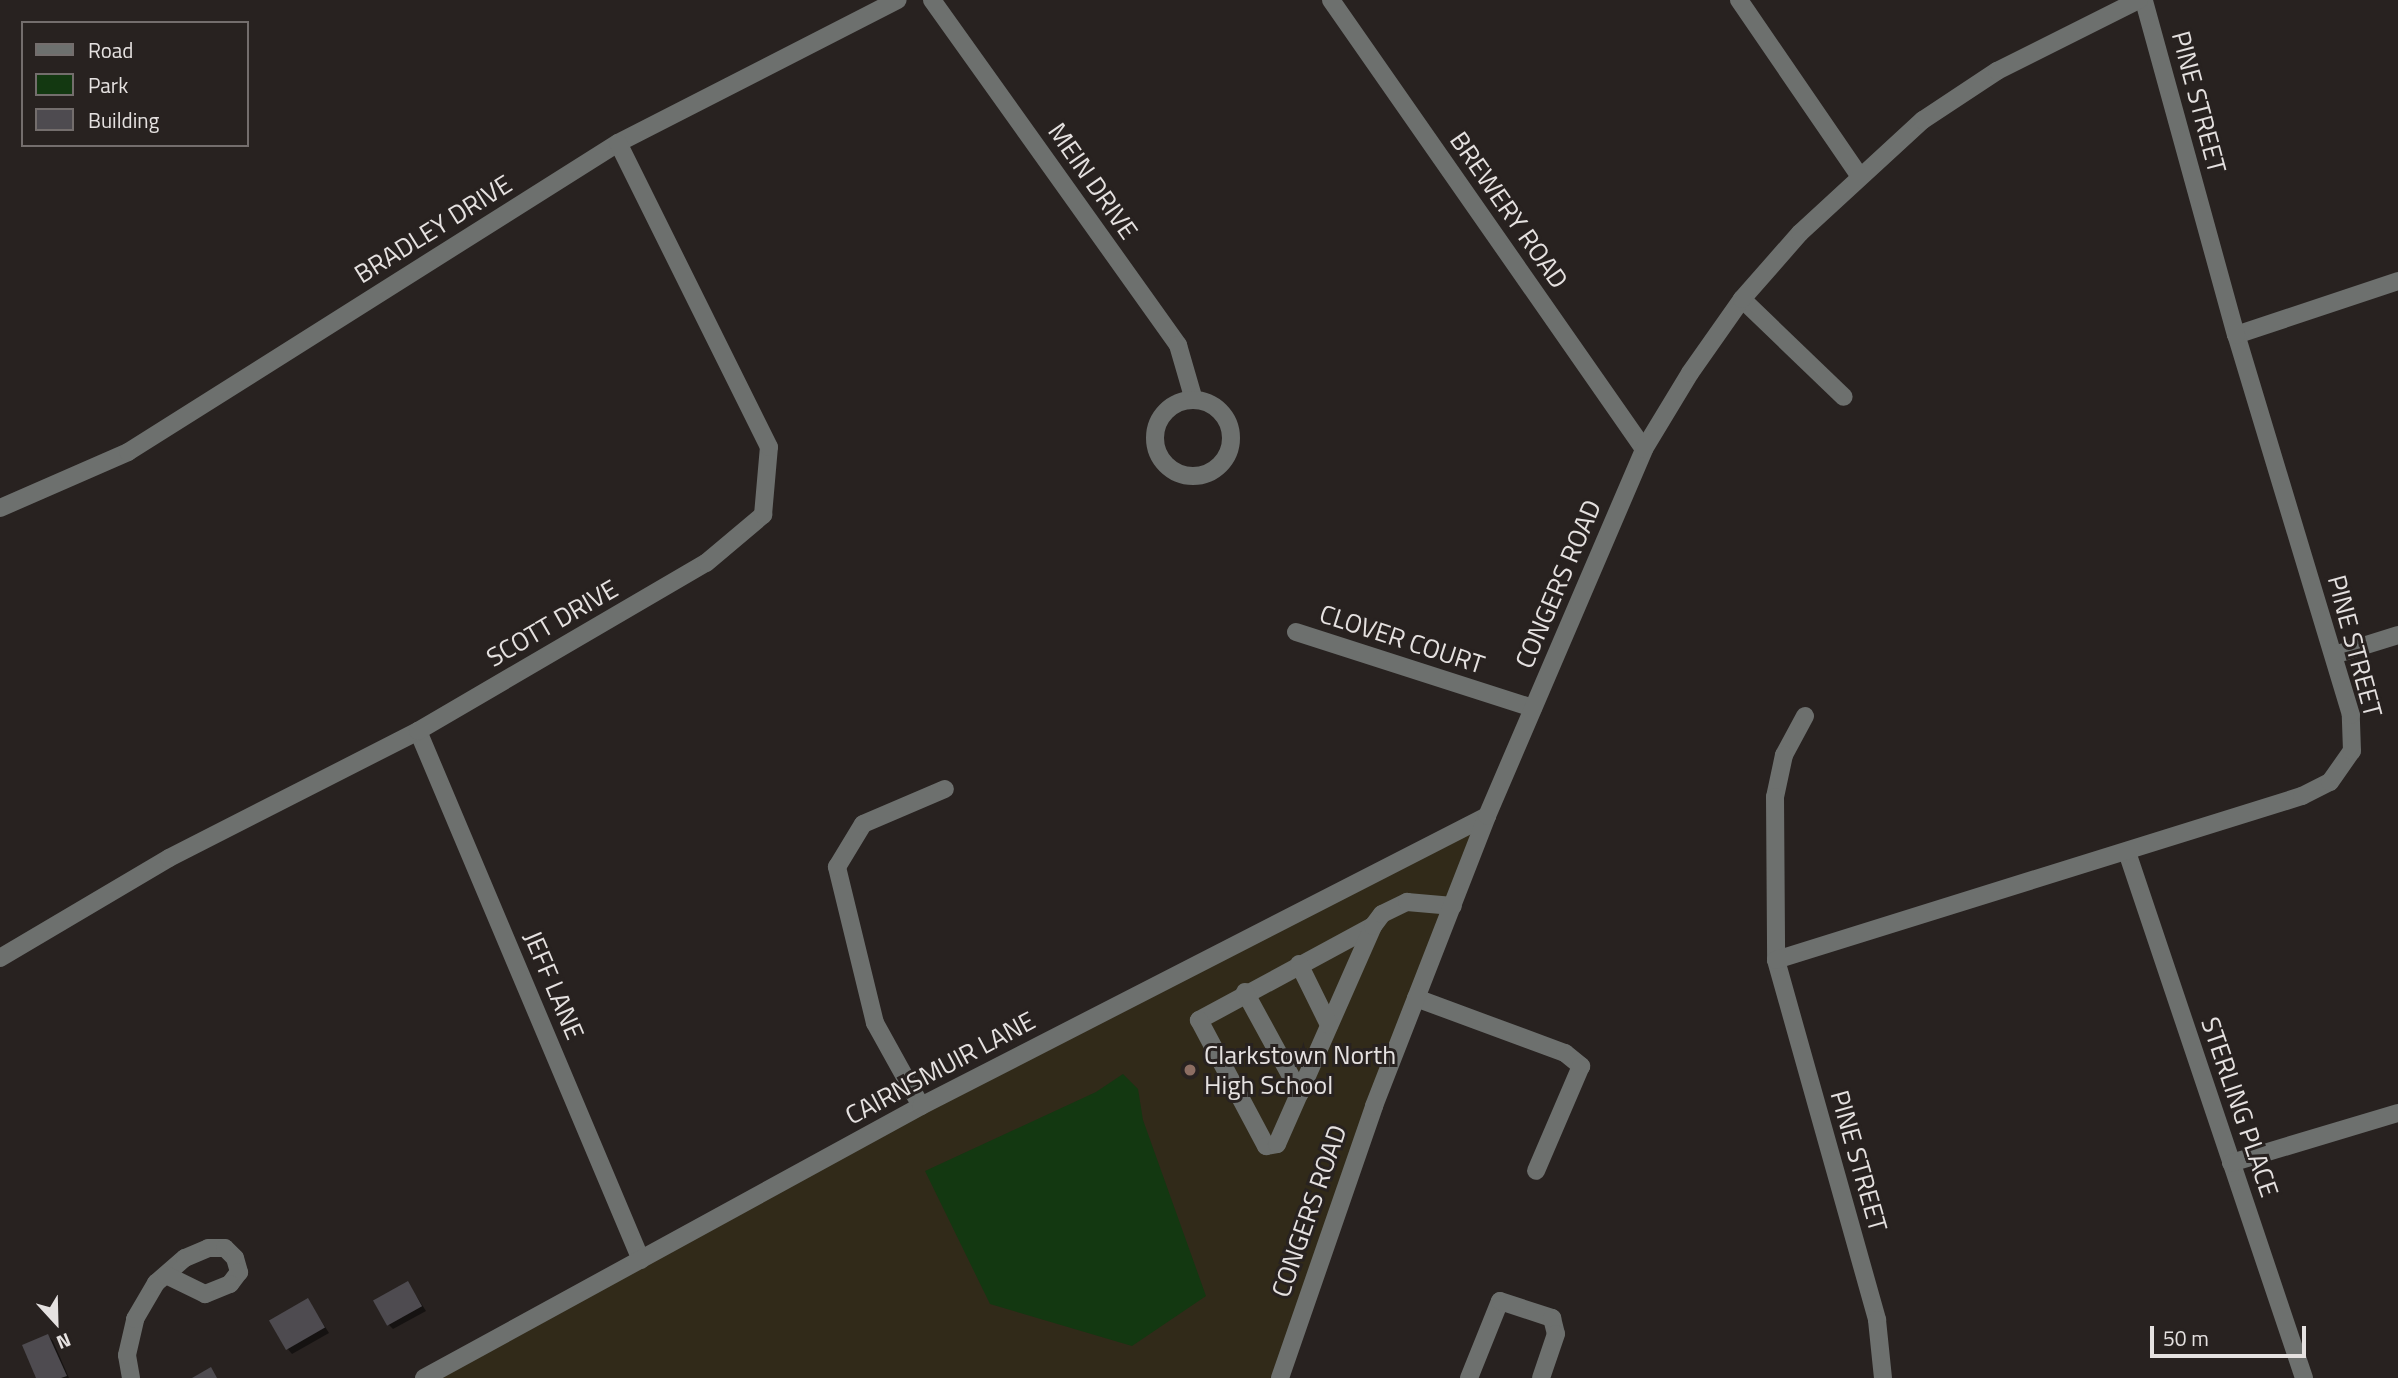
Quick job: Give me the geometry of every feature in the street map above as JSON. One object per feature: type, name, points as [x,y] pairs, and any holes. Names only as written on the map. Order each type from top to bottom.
[{"type":"street","name":"BRADLEY DRIVE","points":[[0,508],[128,452],[618,143],[897,0]]},
{"type":"street","name":"MEIN DRIVE","points":[[932,0],[1178,345],[1194,400]]},
{"type":"street","name":"BREWERY ROAD","points":[[1331,0],[1644,449]]},
{"type":"street","points":[[1739,0],[1858,175]]},
{"type":"street","name":"CONGERS ROAD","points":[[1280,1378],[1416,998],[1488,816],[1644,449],[1742,299],[1800,233],[1858,175],[1923,120],[1997,71],[2141,0]]},
{"type":"street","name":"PINE STREET","points":[[1776,960],[2302,796],[2330,782],[2351,751],[2351,715],[2236,335],[2141,0]]},
{"type":"street","name":"SCOTT DRIVE","points":[[0,958],[169,858],[418,731],[706,563],[763,515],[769,447],[618,143]]},
{"type":"street","points":[[2236,335],[2398,282]]},
{"type":"street","points":[[1742,299],[1844,397]]},
{"type":"street","points":[[1194,400],[1218,409],[1226,418],[1231,442],[1221,465],[1198,476],[1186,476],[1164,463],[1155,440],[1162,416],[1170,407],[1194,400]]},
{"type":"street","name":"CLOVER COURT","points":[[1296,632],[1533,708]]},
{"type":"street","points":[[2334,655],[2398,635]]},
{"type":"street","name":"PINE STREET","points":[[1805,716],[1784,755],[1775,797],[1776,960],[1877,1320],[1883,1378]]},
{"type":"street","name":"JEFF LANE","points":[[418,731],[641,1260]]},
{"type":"street","points":[[921,1106],[876,1023],[837,867],[863,824],[945,789]]},
{"type":"street","name":"CAIRNSMUIR LANE","points":[[424,1378],[921,1106],[1488,816]]},
{"type":"street","name":"STERLING PLACE","points":[[2127,852],[2304,1378]]},
{"type":"street","points":[[1373,926],[1245,992],[1199,1020],[1266,1146],[1277,1144],[1373,926],[1382,914],[1407,902],[1453,906]]},
{"type":"street","points":[[1299,964],[1329,1025]]},
{"type":"street","points":[[1245,992],[1300,1093]]},
{"type":"street","points":[[1416,998],[1565,1053],[1581,1066],[1536,1171]]},
{"type":"street","points":[[2231,1163],[2398,1113]]},
{"type":"street","points":[[131,1378],[127,1355],[135,1319],[166,1275]]},
{"type":"street","points":[[1469,1378],[1500,1301],[1552,1318],[1556,1334],[1541,1378]]},
{"type":"shaded area","name":"Clarkstown North High School","points":[[1487,816],[1280,1378],[424,1378]]},
{"type":"green space","points":[[1123,1074],[1138,1089],[1143,1120],[1206,1296],[1132,1346],[990,1304],[925,1171],[1096,1092]]},
{"type":"building","points":[[408,1281],[422,1306],[387,1326],[373,1300]]},
{"type":"building","points":[[308,1298],[325,1327],[286,1350],[269,1320]]},
{"type":"building","points":[[48,1334],[67,1376],[36,1378],[22,1345]]},
{"type":"building","points":[[211,1367],[217,1378],[192,1378]]},
{"type":"place","name":"Clarkstown North High School","points":[[1190,1070]]}]
